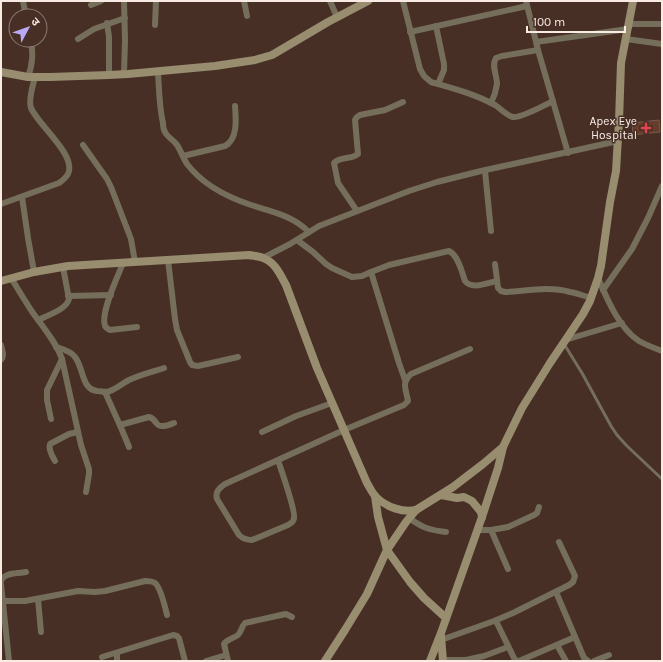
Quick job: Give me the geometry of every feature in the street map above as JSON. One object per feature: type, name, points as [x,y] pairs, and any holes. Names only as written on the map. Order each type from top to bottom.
[{"type":"street","points":[[91,4],[101,1]]},
{"type":"street","points":[[124,1],[124,74]]},
{"type":"street","points":[[155,24],[156,1]]},
{"type":"street","points":[[244,1],[247,16]]},
{"type":"street","points":[[330,1],[337,17]]},
{"type":"street","points":[[1,72],[32,77],[109,75],[222,65],[255,60],[272,55],[337,17],[368,1]]},
{"type":"street","points":[[402,1],[420,70],[427,80],[470,94],[491,103],[513,117],[553,101]]},
{"type":"street","points":[[430,661],[441,636],[446,618],[478,530],[498,468],[503,447],[522,408],[564,341],[583,314],[591,298],[598,278],[616,171],[621,63],[633,1]]},
{"type":"street","points":[[410,32],[527,3],[538,50],[568,152]]},
{"type":"street","points":[[78,39],[94,28],[125,18]]},
{"type":"street","points":[[107,23],[109,37],[109,75]]},
{"type":"street","points":[[536,42],[628,27],[662,24]]},
{"type":"street","points":[[436,26],[444,64],[444,70],[438,84]]},
{"type":"street","points":[[626,39],[662,44]]},
{"type":"street","points":[[1,204],[59,183],[66,178],[69,171],[68,161],[65,154],[31,108],[30,99],[33,59],[32,48]]},
{"type":"street","points":[[491,103],[496,92],[494,64],[496,58],[538,50]]},
{"type":"street","points":[[158,71],[161,116],[164,131],[166,135],[177,144],[186,162],[193,171],[211,187],[224,194],[249,205],[288,216],[302,225],[309,232]]},
{"type":"street","points":[[357,210],[338,183],[334,163],[337,159],[355,157],[358,154],[355,120],[357,117],[360,115],[385,110],[403,102]]},
{"type":"street","points":[[183,156],[229,144],[233,139],[235,126],[235,106]]},
{"type":"street","points":[[262,258],[328,222],[409,191],[437,182],[618,141]]},
{"type":"street","points":[[83,145],[111,187],[131,239],[135,262]]},
{"type":"street","points":[[485,171],[491,231]]},
{"type":"street","points":[[603,290],[632,249],[662,186]]},
{"type":"street","points":[[22,197],[34,272]]},
{"type":"street","points":[[297,240],[326,264],[352,277],[362,276],[389,265],[449,251],[455,256],[467,284],[476,286],[496,281]]},
{"type":"street","points":[[1,281],[34,272],[63,267],[135,262],[249,255],[262,258],[273,264],[286,285],[317,368],[367,483],[375,496],[387,506],[411,511],[416,510]]},
{"type":"street","points":[[168,260],[177,330],[192,365],[198,366],[238,356]]},
{"type":"street","points":[[123,263],[105,314],[105,324],[108,329],[112,330],[137,327]]},
{"type":"street","points":[[495,264],[496,281],[498,288],[502,292],[544,289],[569,291],[591,298]]},
{"type":"street","points":[[38,320],[62,308],[68,303],[63,267]]},
{"type":"street","points":[[278,460],[295,513],[295,518],[288,526],[252,540],[242,538],[217,499],[216,495],[218,490],[225,484],[344,430],[404,405],[408,401],[405,380],[371,272]]},
{"type":"street","points":[[11,278],[56,347],[62,359],[81,445],[89,469],[86,492]]},
{"type":"street","points":[[598,278],[611,306],[630,334],[649,346],[662,351]]},
{"type":"street","points":[[68,296],[111,295]]},
{"type":"street","points":[[564,341],[622,323]]},
{"type":"street","points":[[1,345],[3,355],[1,360]]},
{"type":"street","points":[[56,347],[70,352],[76,357],[86,383],[90,389],[93,390],[105,392],[116,388],[131,379],[164,368]]},
{"type":"street","points":[[405,380],[416,371],[470,349]]},
{"type":"street","points":[[51,419],[47,400],[47,390],[62,359]]},
{"type":"street","points":[[105,392],[129,447]]},
{"type":"street","points":[[262,432],[296,416],[332,403]]},
{"type":"street","points":[[120,425],[149,417],[154,418],[159,426],[174,423]]},
{"type":"street","points":[[55,461],[50,450],[50,444],[69,434],[78,432]]},
{"type":"street","points":[[325,661],[367,594],[387,550],[409,518],[416,510],[467,477],[503,447]]},
{"type":"street","points":[[441,495],[457,498],[464,497],[472,501],[481,512],[482,517]]},
{"type":"street","points":[[375,496],[378,517],[387,550],[410,582],[446,618]]},
{"type":"street","points":[[478,530],[491,530],[508,527],[534,515],[540,507]]},
{"type":"street","points":[[409,518],[428,529],[446,532]]},
{"type":"street","points":[[491,530],[508,570]]},
{"type":"street","points":[[441,636],[496,620],[569,585],[575,579],[575,576],[559,542]]},
{"type":"street","points":[[1,581],[4,576],[26,572]]},
{"type":"street","points":[[2,601],[25,601],[78,591],[105,591],[150,581],[157,585],[167,615]]},
{"type":"street","points":[[1,584],[9,661]]},
{"type":"street","points":[[556,592],[584,658],[588,661]]},
{"type":"street","points":[[38,599],[41,632]]},
{"type":"street","points":[[206,661],[227,658],[224,648],[225,642],[239,634],[242,625],[245,623],[286,614],[292,617]]},
{"type":"street","points":[[496,620],[514,658],[522,661],[575,637]]},
{"type":"street","points":[[102,657],[175,635],[179,638],[185,661]]},
{"type":"street","points":[[441,636],[443,660],[466,660],[484,656],[508,647]]},
{"type":"street","points":[[557,645],[563,660]]},
{"type":"street","points":[[117,653],[117,661]]},
{"type":"street","points":[[594,661],[609,655]]},
{"type":"lane","points":[[564,341],[614,431],[627,446],[662,479]]},
{"type":"building","points":[[659,120],[660,132],[633,135],[632,123]]},
{"type":"place","name":"Apex Eye Hospital","points":[[646,128]]}]
